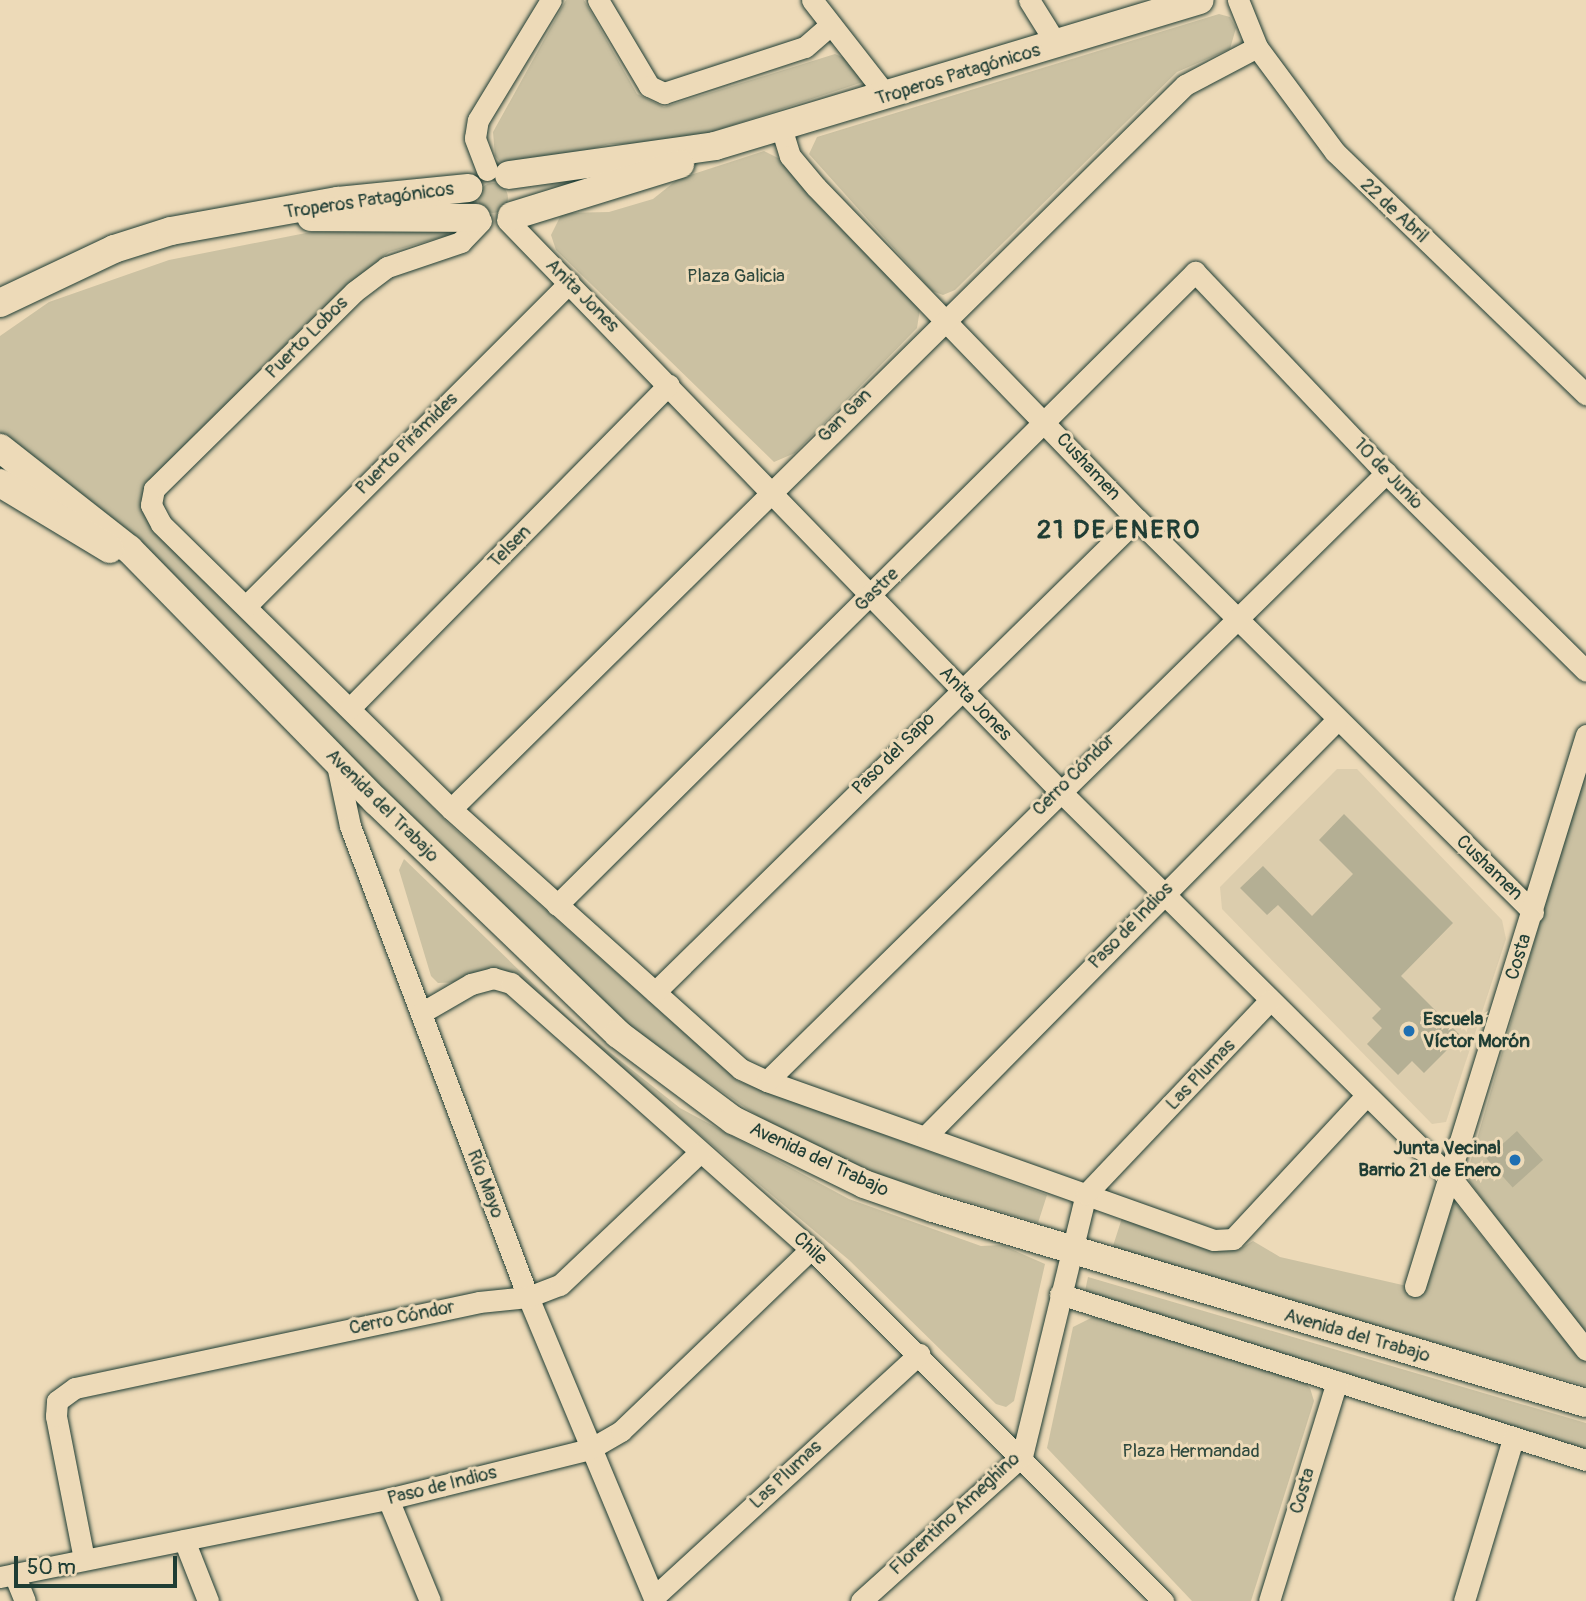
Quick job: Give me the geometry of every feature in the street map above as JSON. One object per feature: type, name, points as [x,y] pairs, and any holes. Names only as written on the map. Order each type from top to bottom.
[{"type":"main road","name":"Troperos Patagónicos","points":[[0,303],[45,280],[171,231],[338,201],[715,146],[1200,0]]},
{"type":"main road","name":"Troperos Patagónicos","points":[[270,214],[371,221],[494,219],[675,167],[715,146]]},
{"type":"main road","name":"Troperos Patagónicos","points":[[488,178],[467,202],[494,219]]},
{"type":"main road","points":[[488,178],[520,200],[494,219]]},
{"type":"main road","name":"Troperos Patagónicos","points":[[0,319],[45,280]]},
{"type":"main road","name":"Avenida del Trabajo","points":[[0,448],[89,514],[520,943],[688,1090],[783,1147],[864,1184],[1070,1253],[1586,1403]]},
{"type":"main road","name":"Avenida del Trabajo","points":[[0,483],[153,578]]},
{"type":"street","points":[[488,178],[475,138],[478,120],[551,0]]},
{"type":"street","points":[[598,0],[649,86],[673,94],[805,47],[829,26]]},
{"type":"street","points":[[812,0],[829,26],[887,96]]},
{"type":"street","points":[[1029,0],[1057,45]]},
{"type":"street","name":"22 de Abril","points":[[1238,0],[1257,47],[1357,176],[1586,394]]},
{"type":"street","name":"Gan Gan","points":[[451,809],[944,318],[1185,85],[1257,47]]},
{"type":"street","name":"Cushamen","points":[[781,127],[790,156],[807,177],[1137,519],[1533,912]]},
{"type":"street","name":"Anita Jones","points":[[494,219],[569,283],[1059,790],[1269,1002],[1452,1179]]},
{"type":"street","name":"Puerto Lobos","points":[[246,606],[161,524],[151,505],[154,489],[354,292],[395,262],[461,242],[494,219]]},
{"type":"street","name":"Gastre","points":[[557,905],[1195,272]]},
{"type":"street","name":"10 de Junio","points":[[1195,272],[1386,473],[1586,671]]},
{"type":"street","name":"Puerto Pirámides","points":[[246,606],[569,283]]},
{"type":"street","name":"Telsen","points":[[350,709],[669,385]]},
{"type":"street","name":"Cerro Cóndor","points":[[767,1081],[1059,790],[1386,473]]},
{"type":"street","name":"Paso del Sapo","points":[[655,992],[960,689],[1137,519]]},
{"type":"street","points":[[246,606],[451,809],[741,1069],[767,1081],[927,1135],[1214,1240],[1233,1239],[1366,1096]]},
{"type":"street","name":"Paso de Indios","points":[[927,1135],[1162,894],[1338,720]]},
{"type":"street","name":"Costa","points":[[1415,1286],[1452,1179],[1586,736]]},
{"type":"street","name":"Río Mayo","points":[[336,760],[350,826],[528,1297],[654,1599]]},
{"type":"street","name":"Chile","points":[[421,1013],[471,984],[493,978],[511,984],[811,1249],[1022,1456],[1163,1601]]},
{"type":"street","name":"Las Plumas","points":[[1070,1253],[1086,1194],[1269,1002]]},
{"type":"street","name":"Cerro Cóndor","points":[[84,1559],[57,1401],[75,1388],[479,1302],[528,1297],[560,1285],[700,1152]]},
{"type":"street","points":[[1452,1179],[1586,1350]]},
{"type":"street","name":"Paso de Indios","points":[[7,1575],[388,1499],[590,1450],[621,1431],[811,1249]]},
{"type":"street","name":"Florentino Ameghino","points":[[861,1601],[1022,1456],[1070,1253]]},
{"type":"street","points":[[1060,1294],[1586,1460]]},
{"type":"street","name":"Las Plumas","points":[[654,1599],[919,1354]]},
{"type":"street","name":"Costa","points":[[1269,1601],[1337,1381]]},
{"type":"street","points":[[1464,1601],[1513,1439]]},
{"type":"street","points":[[388,1499],[430,1601]]},
{"type":"street","points":[[184,1540],[208,1601]]},
{"type":"street","points":[[7,1575],[25,1601]]},
{"type":"shaded area","name":"Escuela Víctor Morón","points":[[1337,769],[1357,769],[1502,920],[1506,939],[1446,1122],[1432,1124],[1222,909],[1220,887]]},
{"type":"green space","points":[[566,0],[584,0],[637,94],[664,107],[835,54],[849,60],[866,81],[676,144],[609,144],[548,162],[503,165],[495,156],[493,132]]},
{"type":"green space","points":[[1219,14],[1230,17],[1236,28],[1230,49],[1177,72],[955,290],[943,295],[932,291],[809,154],[817,137]]},
{"type":"green space","name":"Plaza Galicia","points":[[764,151],[786,162],[810,197],[920,309],[917,328],[795,453],[774,462],[556,250],[551,235],[562,213],[609,212],[653,199],[678,179]]},
{"type":"green space","points":[[493,183],[504,187],[508,198],[504,209],[493,213],[482,209],[478,198],[482,187]]},
{"type":"green space","points":[[410,228],[450,230],[446,236],[389,252],[355,279],[153,479],[152,526],[448,823],[738,1081],[1047,1195],[1038,1223],[880,1175],[775,1128],[639,1034],[578,981],[111,520],[0,433],[0,336],[49,302],[169,260],[311,232]]},
{"type":"green space","points":[[1586,763],[1586,1338],[1469,1181],[1468,1170]]},
{"type":"green space","points":[[404,859],[578,1027],[680,1108],[849,1199],[981,1246],[1002,1245],[1045,1264],[1014,1401],[1006,1407],[996,1404],[849,1260],[516,980],[438,983],[431,976],[399,870]]},
{"type":"green space","points":[[1454,1201],[1556,1330],[1586,1359],[1586,1386],[1112,1249],[1122,1218],[1205,1248],[1238,1250],[1253,1241],[1280,1257],[1420,1289],[1428,1282]]},
{"type":"green space","points":[[1088,1277],[1586,1423],[1586,1449],[1092,1297],[1085,1291]]},
{"type":"green space","name":"Plaza Hermandad","points":[[1093,1317],[1301,1379],[1310,1388],[1314,1401],[1251,1601],[1192,1601],[1047,1448],[1073,1327]]},
{"type":"building","points":[[1344,814],[1453,923],[1401,976],[1461,1036],[1424,1073],[1412,1061],[1398,1075],[1367,1044],[1382,1028],[1372,1018],[1381,1009],[1278,905],[1267,915],[1240,888],[1263,866],[1312,916],[1353,874],[1319,840]]},
{"type":"building","name":"Junta Vecinal Barrio 21 de Enero","points":[[1517,1131],[1543,1160],[1513,1187],[1487,1158]]},
{"type":"place","name":"Escuela Víctor Morón","points":[[1409,1031]]},
{"type":"place","name":"Junta Vecinal Barrio 21 de Enero","points":[[1515,1160]]},
{"type":"district","name":"21 DE ENERO","points":[[1119,531]]}]
